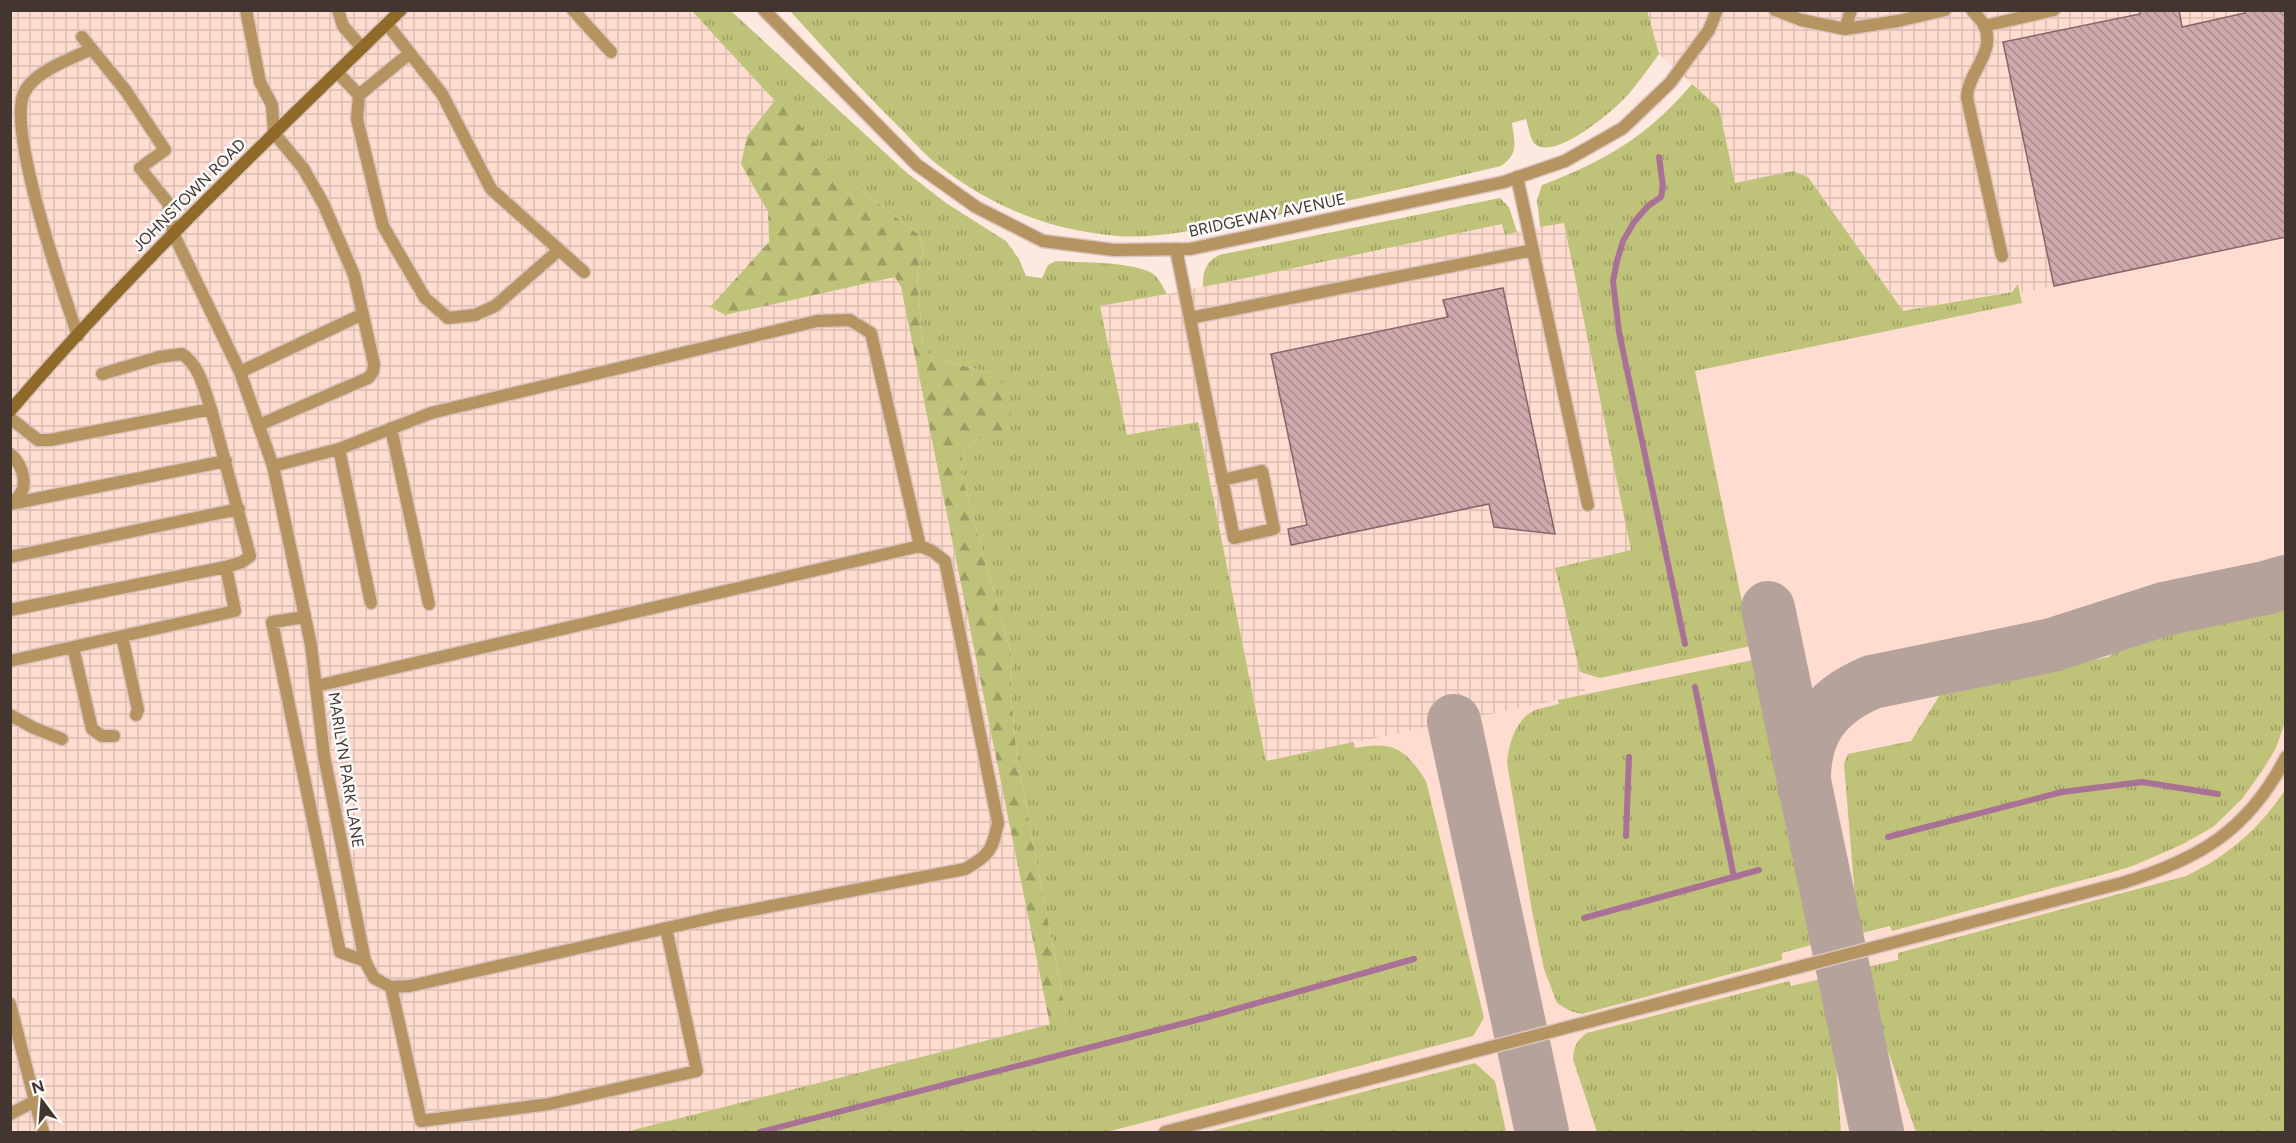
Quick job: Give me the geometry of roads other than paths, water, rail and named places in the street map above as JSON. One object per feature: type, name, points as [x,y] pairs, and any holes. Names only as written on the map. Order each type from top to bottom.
[{"type":"main road","name":"JOHNSTOWN ROAD","points":[[10,411],[173,232],[401,10]]},
{"type":"street","points":[[246,10],[260,82],[272,105],[274,133],[303,168],[323,203],[354,275],[374,364],[373,372],[368,378],[259,425]]},
{"type":"street","points":[[338,10],[343,26],[362,48]]},
{"type":"street","points":[[573,10],[611,52]]},
{"type":"street","name":"BRIDGEWAY AVENUE","points":[[764,10],[917,165],[976,207],[1043,241],[1114,250],[1190,249],[1517,177],[1565,161],[1623,128],[1670,83],[1710,30],[1717,10]]},
{"type":"street","points":[[1775,10],[1801,20],[1845,29],[1898,21],[1945,10]]},
{"type":"street","points":[[1845,29],[1851,10]]},
{"type":"street","points":[[1972,10],[1984,26],[1987,47],[1978,69],[1967,86],[1967,98],[2002,256]]},
{"type":"street","points":[[1984,26],[2054,10]]},
{"type":"street","points":[[387,24],[442,94],[491,189],[584,272]]},
{"type":"street","points":[[78,336],[44,232],[21,124],[21,103],[24,91],[34,79],[92,49],[82,37]]},
{"type":"street","name":"MARILYN PARK LANE","points":[[92,49],[126,91],[165,150],[140,168],[168,203],[173,232],[240,372],[273,466],[311,645],[324,756],[365,961],[374,978],[391,987]]},
{"type":"street","points":[[410,53],[359,94],[357,119],[383,226],[425,298],[448,318],[475,315],[495,306],[559,250]]},
{"type":"street","points":[[337,72],[359,94]]},
{"type":"street","points":[[1517,177],[1588,505]]},
{"type":"street","points":[[1176,249],[1222,480],[1234,538],[1274,529],[1262,471],[1222,480]]},
{"type":"street","points":[[1190,318],[1533,250]]},
{"type":"street","points":[[240,372],[363,314]]},
{"type":"street","points":[[273,466],[339,448],[431,412],[817,321],[850,320],[871,333],[920,546]]},
{"type":"street","points":[[10,610],[226,567],[242,562],[250,556],[211,408],[198,372],[190,360],[182,354],[159,357],[102,374]]},
{"type":"street","points":[[10,418],[38,440],[50,440],[211,408]]},
{"type":"street","points":[[391,428],[429,604]]},
{"type":"street","points":[[339,448],[371,603]]},
{"type":"street","points":[[10,454],[16,458],[24,478],[25,488],[18,499],[10,503]]},
{"type":"street","points":[[10,503],[226,460]]},
{"type":"street","points":[[10,557],[239,509]]},
{"type":"street","points":[[316,687],[920,546],[932,550],[945,561],[998,823],[994,841],[985,858],[965,869],[720,916],[666,928],[410,986],[391,987],[421,1121],[549,1104],[697,1071],[666,928]]},
{"type":"street","points":[[10,661],[235,611],[226,567]]},
{"type":"street","points":[[305,617],[272,622],[340,952],[365,961]]},
{"type":"street","points":[[123,636],[138,710],[136,715]]},
{"type":"street","points":[[73,647],[92,729],[102,736],[114,736]]},
{"type":"street","points":[[10,715],[33,728],[62,739]]},
{"type":"street","points":[[1165,1132],[2162,871],[2195,854],[2225,834],[2252,809],[2274,780],[2286,757]]},
{"type":"street","points":[[10,1004],[16,1048],[35,1101],[43,1132]]},
{"type":"street","points":[[10,1114],[35,1101]]},
{"type":"waterway","points":[[1659,157],[1663,187],[1661,197],[1648,206],[1634,222],[1623,241],[1613,281],[1619,332],[1685,644]]},
{"type":"waterway","points":[[1695,687],[1734,877]]},
{"type":"waterway","points":[[1626,836],[1629,757]]},
{"type":"waterway","points":[[1888,837],[2062,792],[2142,782],[2218,794]]},
{"type":"waterway","points":[[1584,918],[1759,870]]},
{"type":"waterway","points":[[760,1132],[1208,1017],[1414,959]]}]
